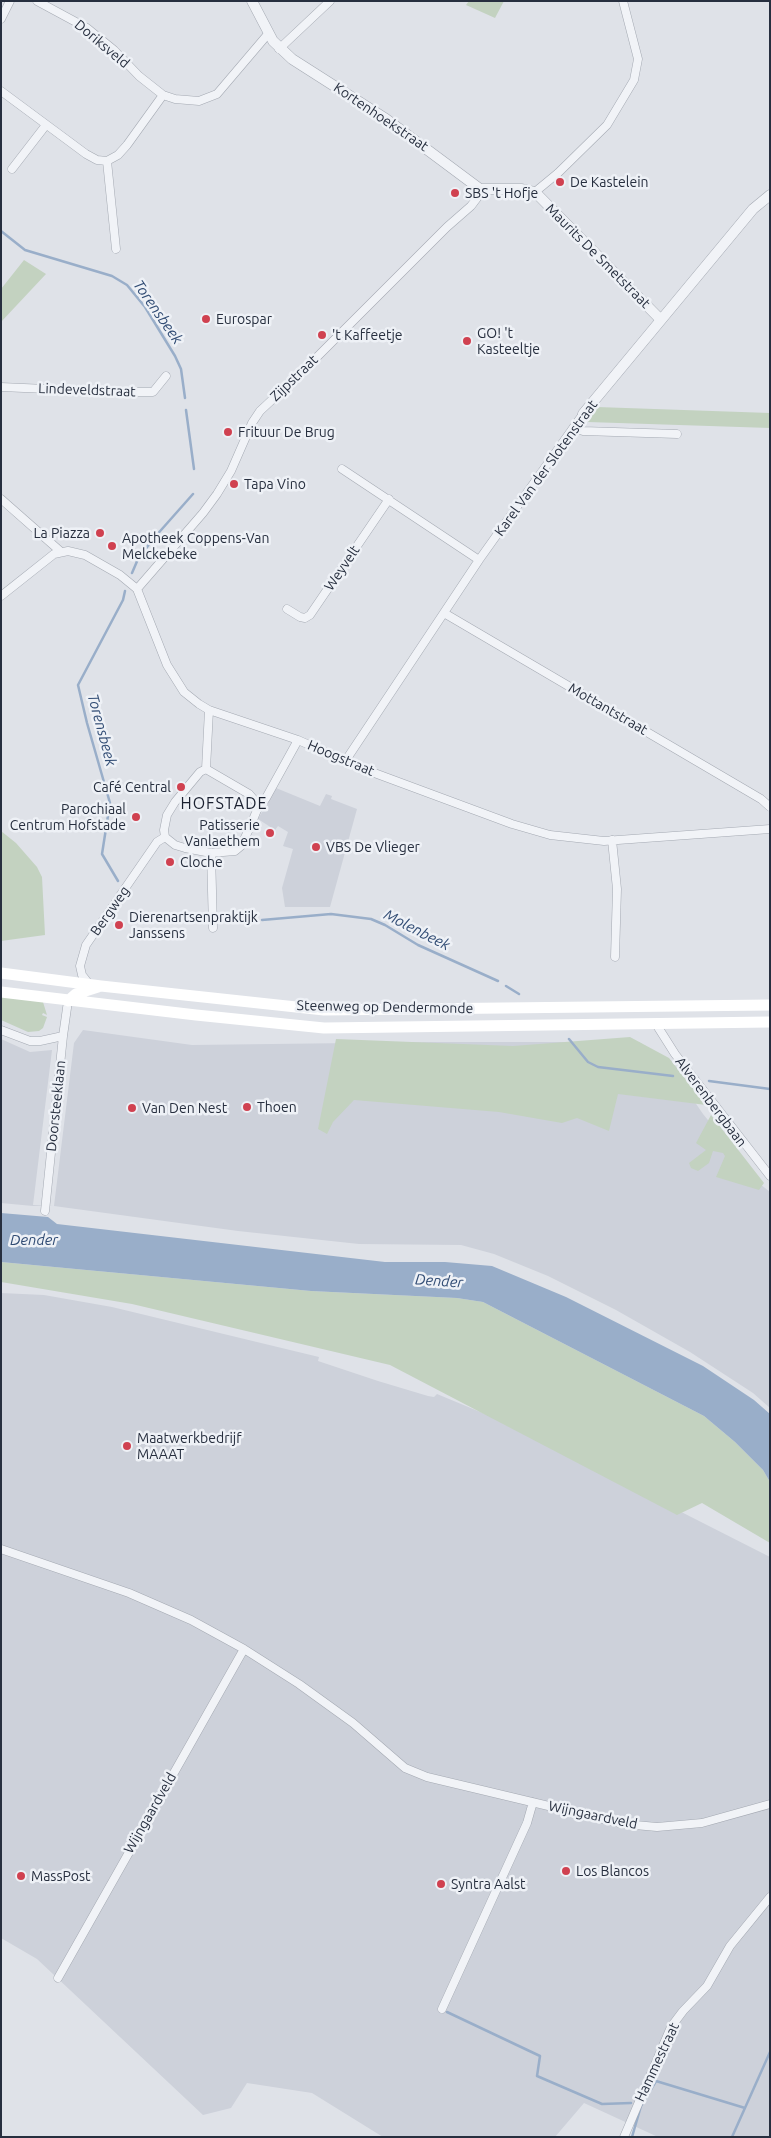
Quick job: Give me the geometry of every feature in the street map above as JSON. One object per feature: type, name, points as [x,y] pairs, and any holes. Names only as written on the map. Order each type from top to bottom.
[{"type":"main road","name":"Steenweg op Dendermonde","points":[[1,973],[101,986],[324,1010],[770,1005]]},
{"type":"main road","points":[[48,979],[63,984],[66,987],[68,1001]]},
{"type":"main road","points":[[68,1001],[76,994],[101,986]]},
{"type":"main road","name":"Steenweg op Dendermonde","points":[[1,992],[68,1001],[324,1028],[770,1022]]},
{"type":"street","points":[[1,19],[10,1]]},
{"type":"street","name":"Doriksveld","points":[[37,1],[86,28],[163,95],[175,99],[199,101],[217,94],[268,34]]},
{"type":"street","name":"Kortenhoekstraat","points":[[252,1],[268,34],[279,49],[386,119],[480,189]]},
{"type":"street","points":[[279,49],[330,1]]},
{"type":"street","points":[[480,189],[522,189],[535,192],[558,173],[607,125],[634,80],[638,59],[623,1]]},
{"type":"street","points":[[1,90],[86,154],[97,160],[107,161],[118,155],[127,145],[163,95]]},
{"type":"street","points":[[12,169],[46,125]]},
{"type":"street","points":[[107,161],[116,249]]},
{"type":"street","name":"Zijpstraat","points":[[137,589],[203,514],[217,494],[231,471],[255,416],[304,370],[447,227],[471,206],[478,198],[480,189]]},
{"type":"street","name":"Maurits De Smetstraat","points":[[535,192],[661,320]]},
{"type":"street","name":"Karel Van der Slotenstraat","points":[[346,760],[479,560],[583,414],[753,209],[770,195]]},
{"type":"street","name":"Lindeveldstraat","points":[[1,387],[153,392],[166,376]]},
{"type":"street","points":[[573,428],[583,431],[677,434]]},
{"type":"street","points":[[342,468],[479,560]]},
{"type":"street","points":[[1,499],[60,551]]},
{"type":"street","name":"Weyvelt","points":[[287,609],[300,617],[305,618],[310,615],[389,499]]},
{"type":"street","points":[[1,596],[60,551],[85,555],[120,574],[137,589]]},
{"type":"street","name":"Hoogstraat","points":[[137,589],[162,655],[175,680],[188,695],[209,710],[298,740],[369,771],[512,824],[550,835],[574,839],[612,840],[770,829]]},
{"type":"street","name":"Mottantstraat","points":[[444,613],[761,799],[770,807]]},
{"type":"street","points":[[206,769],[209,710]]},
{"type":"street","points":[[206,769],[200,772],[170,809],[165,822],[165,837],[175,845],[211,853],[230,852],[241,846],[256,810],[266,798],[298,740]]},
{"type":"street","points":[[206,769],[249,794],[256,802],[256,810]]},
{"type":"street","name":"Bergweg","points":[[89,984],[82,975],[80,966],[86,945],[157,842],[165,837]]},
{"type":"street","points":[[612,840],[617,889],[616,957]]},
{"type":"street","points":[[211,853],[212,928]]},
{"type":"street","name":"Doorsteeklaan","points":[[45,1211],[68,1001]]},
{"type":"street","name":"Alverenbergbaan","points":[[656,1024],[674,1054],[770,1176]]},
{"type":"street","points":[[1,1030],[30,1041],[63,1036]]},
{"type":"street","name":"Wijngaardveld","points":[[1,1549],[129,1593],[192,1620],[244,1649],[300,1684],[345,1718],[405,1768],[442,1781],[624,1824],[657,1827],[702,1823],[770,1804]]},
{"type":"street","name":"Wijngaardveld","points":[[58,1978],[244,1649]]},
{"type":"street","name":"Wijngaardveld","points":[[442,2009],[528,1823],[533,1802]]},
{"type":"street","name":"Hammestraat","points":[[624,2137],[671,2027],[683,2011],[707,1986],[730,1946],[770,1897]]},
{"type":"shaded area","name":"VBS De Vlieger","points":[[276,788],[320,806],[326,794],[332,796],[331,799],[357,809],[330,907],[285,907],[282,888],[293,849],[283,846],[288,832],[278,826],[275,830],[258,819]]},
{"type":"shaded area","points":[[83,1030],[192,1045],[639,1042],[664,1057],[703,1114],[760,1184],[770,1192],[770,1408],[753,1393],[690,1352],[616,1310],[548,1276],[494,1254],[461,1245],[359,1244],[238,1231],[54,1206],[74,1043]]},
{"type":"shaded area","points":[[1,1039],[30,1052],[52,1050],[33,1205],[54,1206],[33,1206],[1,1203]]},
{"type":"shaded area","points":[[1,1293],[44,1295],[112,1307],[319,1357],[318,1361],[378,1381],[428,1396],[434,1397],[437,1394],[502,1421],[770,1557],[770,2137],[658,2137],[584,2103],[555,2137],[383,2137],[312,2093],[247,2083],[231,2108],[203,2115],[37,1959],[1,1938]]},
{"type":"green space","points":[[469,1],[504,1],[495,18],[466,5]]},
{"type":"green space","points":[[24,260],[46,274],[1,322],[1,289]]},
{"type":"green space","points":[[597,407],[770,413],[770,428],[588,422]]},
{"type":"green space","points":[[1,831],[16,843],[37,867],[42,877],[45,935],[1,941]]},
{"type":"green space","points":[[1,996],[43,1002],[47,1015],[43,1013],[42,1015],[47,1017],[43,1028],[39,1031],[28,1032],[1,1020]]},
{"type":"green space","points":[[630,1037],[669,1058],[706,1105],[618,1094],[609,1131],[577,1118],[562,1123],[499,1112],[354,1100],[333,1122],[327,1134],[318,1129],[336,1039],[513,1046]]},
{"type":"green space","points":[[711,1115],[764,1183],[759,1190],[716,1177],[725,1156],[723,1153],[713,1151],[709,1163],[698,1171],[691,1168],[689,1163],[706,1150],[696,1143]]},
{"type":"green space","points":[[1,1262],[311,1291],[457,1298],[483,1302],[704,1416],[735,1442],[763,1470],[770,1482],[770,1543],[702,1503],[677,1515],[390,1365],[132,1304],[1,1282]]},
{"type":"water","name":"Dender","points":[[1,1213],[48,1217],[57,1224],[385,1262],[445,1262],[492,1266],[566,1297],[703,1366],[754,1400],[770,1414],[770,1482],[763,1470],[735,1442],[704,1416],[483,1302],[457,1298],[311,1291],[1,1262]]},
{"type":"waterway","name":"Torensbeek","points":[[1,231],[25,250],[112,276],[127,285],[145,307],[175,356],[181,369],[185,398]]},
{"type":"waterway","name":"Torensbeek","points":[[186,410],[194,469]]},
{"type":"waterway","name":"Torensbeek","points":[[132,573],[138,559],[154,538],[193,494]]},
{"type":"waterway","name":"Torensbeek","points":[[118,881],[102,854],[110,803],[78,685],[123,600],[125,591]]},
{"type":"waterway","name":"Molenbeek","points":[[262,920],[331,914],[371,919],[385,925],[418,945],[498,981]]},
{"type":"waterway","name":"Molenbeek","points":[[506,986],[519,994]]},
{"type":"waterway","points":[[569,1039],[588,1062],[598,1067],[673,1076]]},
{"type":"waterway","points":[[709,1081],[770,1089]]},
{"type":"waterway","points":[[447,2012],[540,2056],[537,2076],[602,2104],[631,2103]]},
{"type":"waterway","points":[[732,2137],[770,2052]]},
{"type":"waterway","points":[[632,2137],[641,2106],[656,2081],[745,2108]]},
{"type":"place","name":"De Kastelein","points":[[560,182]]},
{"type":"place","name":"SBS 't Hofje","points":[[455,193]]},
{"type":"place","name":"Eurospar","points":[[206,319]]},
{"type":"place","name":"'t Kaffeetje","points":[[322,335]]},
{"type":"place","name":"GO! 't Kasteeltje","points":[[467,341]]},
{"type":"place","name":"Frituur De Brug","points":[[228,432]]},
{"type":"place","name":"Tapa Vino","points":[[234,484]]},
{"type":"place","name":"La Piazza","points":[[100,533]]},
{"type":"place","name":"Apotheek Coppens-Van Melckebeke","points":[[112,546]]},
{"type":"place","name":"Café Central","points":[[181,787]]},
{"type":"place","name":"Parochiaal Centrum Hofstade","points":[[136,817]]},
{"type":"place","name":"Patisserie Vanlaethem","points":[[270,833]]},
{"type":"place","name":"VBS De Vlieger","points":[[316,847]]},
{"type":"place","name":"Cloche","points":[[170,862]]},
{"type":"place","name":"Dierenartsenpraktijk Janssens","points":[[119,925]]},
{"type":"place","name":"Thoen","points":[[247,1107]]},
{"type":"place","name":"Van Den Nest","points":[[132,1108]]},
{"type":"place","name":"Maatwerkbedrijf MAAAT","points":[[127,1446]]},
{"type":"place","name":"Los Blancos","points":[[566,1871]]},
{"type":"place","name":"MassPost","points":[[21,1876]]},
{"type":"place","name":"Syntra Aalst","points":[[441,1884]]},
{"type":"district","name":"HOFSTADE","points":[[224,804]]}]
